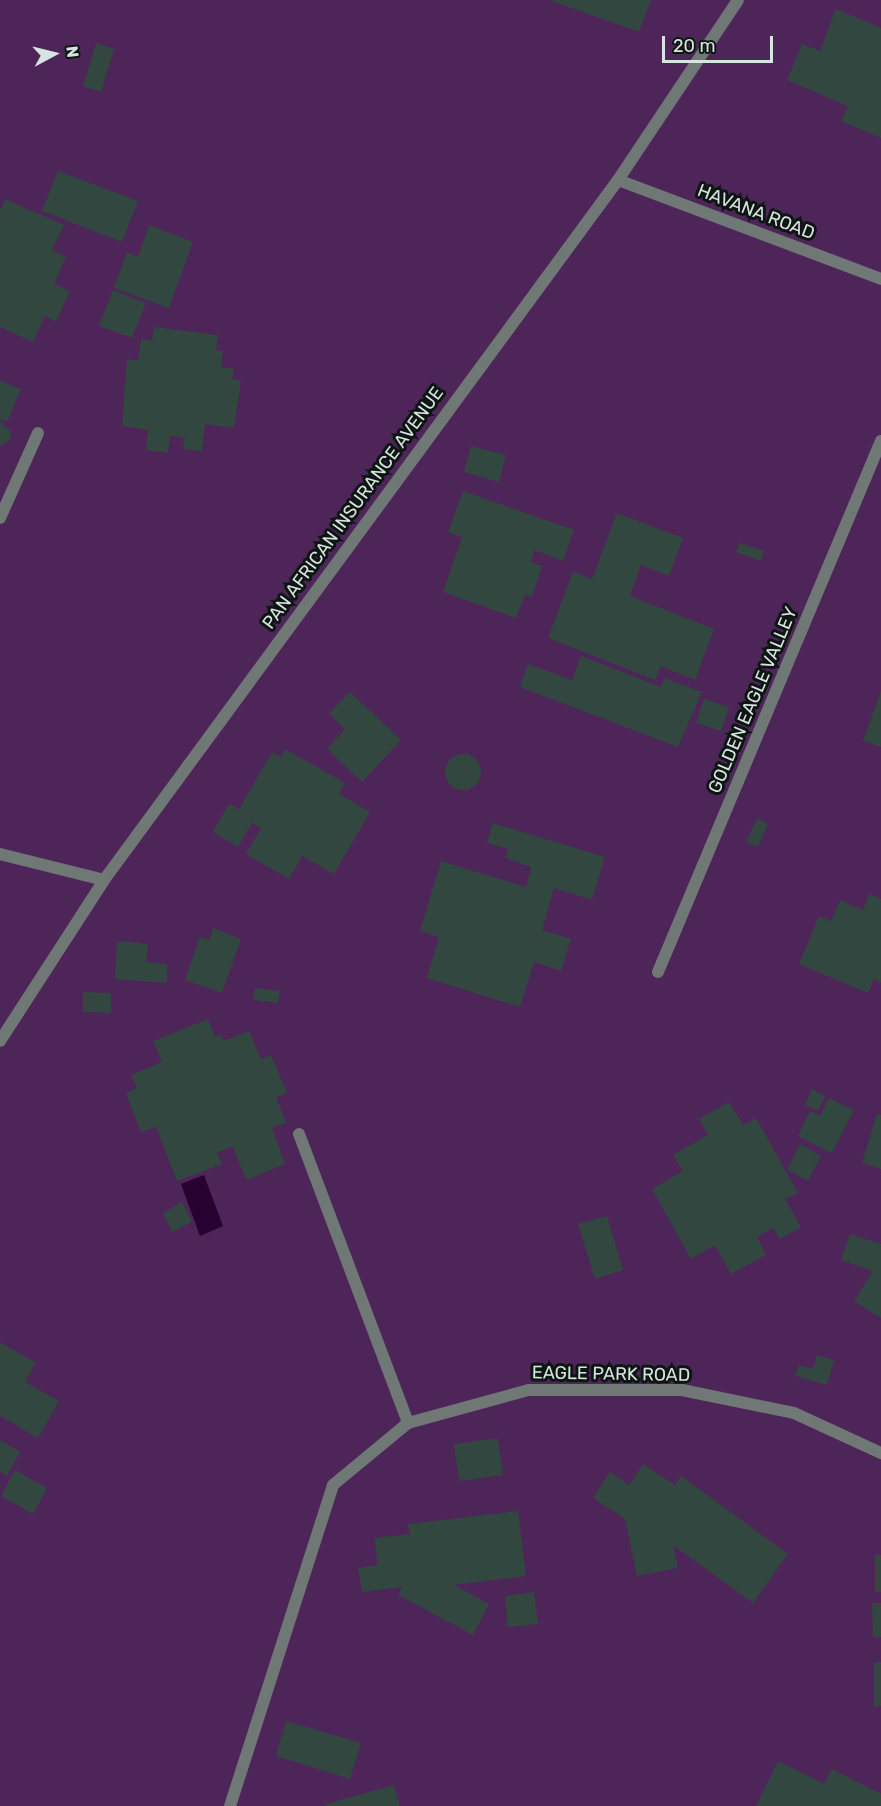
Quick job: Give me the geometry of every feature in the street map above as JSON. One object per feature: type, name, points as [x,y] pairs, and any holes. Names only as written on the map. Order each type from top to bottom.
[{"type":"street","name":"PAN AFRICAN INSURANCE AVENUE","points":[[0,1041],[104,880],[618,180],[738,0]]},
{"type":"street","name":"HAVANA ROAD","points":[[618,180],[881,279]]},
{"type":"street","points":[[0,518],[38,433]]},
{"type":"street","name":"GOLDEN EAGLE VALLEY","points":[[658,972],[881,441]]},
{"type":"street","points":[[0,854],[104,880]]},
{"type":"street","points":[[299,1134],[408,1423]]},
{"type":"street","name":"EAGLE PARK ROAD","points":[[230,1806],[333,1485],[408,1423],[529,1390],[682,1390],[794,1413],[881,1453]]},
{"type":"shaded area","points":[[0,0],[881,0],[881,1806],[0,1806]]},
{"type":"shaded area","points":[[204,1175],[223,1226],[200,1236],[181,1184]]},
{"type":"building","points":[[549,0],[651,0],[639,32]]},
{"type":"building","points":[[836,9],[881,28],[881,138],[841,121],[848,106],[787,80],[802,44],[820,51]]},
{"type":"building","points":[[96,43],[114,49],[101,92],[83,86]]},
{"type":"building","points":[[58,171],[138,201],[122,242],[42,211]]},
{"type":"building","points":[[5,199],[64,225],[52,250],[66,257],[54,284],[70,291],[56,322],[45,316],[33,342],[0,327],[0,210]]},
{"type":"building","points":[[149,225],[193,242],[169,308],[114,288],[127,252],[138,257]]},
{"type":"building","points":[[113,290],[146,303],[132,338],[99,326]]},
{"type":"building","points":[[154,327],[218,335],[216,350],[223,351],[221,367],[234,369],[232,379],[241,381],[234,428],[205,424],[202,451],[183,449],[185,438],[170,436],[168,453],[146,450],[148,430],[122,426],[127,359],[138,361],[141,339],[152,341]]},
{"type":"building","points":[[0,381],[21,389],[7,422],[0,419]]},
{"type":"building","points":[[0,421],[11,432],[10,440],[0,446]]},
{"type":"building","points":[[471,446],[506,455],[499,482],[464,472]]},
{"type":"building","points":[[463,491],[574,530],[563,561],[534,550],[531,562],[542,566],[532,597],[525,595],[516,618],[443,592],[462,537],[448,532]]},
{"type":"building","points":[[617,513],[683,538],[669,576],[641,565],[630,596],[714,629],[695,680],[661,666],[655,680],[548,638],[573,572],[592,579]]},
{"type":"building","points":[[739,543],[764,551],[761,561],[736,552]]},
{"type":"building","points":[[581,656],[661,687],[664,678],[702,692],[678,747],[520,687],[528,664],[572,680]]},
{"type":"building","points":[[881,691],[881,747],[863,741]]},
{"type":"building","points":[[350,692],[401,740],[362,782],[327,749],[345,729],[329,714]]},
{"type":"building","points":[[704,699],[729,707],[721,731],[696,723]]},
{"type":"building","points":[[285,749],[345,783],[339,794],[370,812],[334,874],[302,856],[289,879],[246,854],[261,828],[252,823],[238,847],[213,832],[229,804],[239,809],[272,752],[281,757]]},
{"type":"building","points":[[463,754],[475,760],[481,772],[475,784],[463,790],[451,784],[445,772],[451,760]]},
{"type":"building","points":[[757,818],[768,824],[758,847],[746,842]]},
{"type":"building","points":[[493,823],[605,857],[592,900],[554,888],[542,930],[571,939],[561,971],[534,962],[520,1007],[427,978],[439,937],[420,931],[441,861],[526,887],[531,867],[505,858],[508,849],[487,843]]},
{"type":"building","points":[[869,894],[881,899],[881,983],[874,979],[868,993],[799,964],[819,916],[831,921],[840,900],[863,910]]},
{"type":"building","points":[[213,928],[241,939],[222,993],[185,980],[200,937],[209,940]]},
{"type":"building","points":[[117,941],[148,944],[146,962],[167,964],[167,983],[115,979]]},
{"type":"building","points":[[255,988],[280,991],[278,1003],[253,1000]]},
{"type":"building","points":[[83,992],[111,993],[111,1013],[83,1012]]},
{"type":"building","points":[[208,1019],[215,1037],[221,1035],[224,1041],[249,1031],[261,1059],[271,1055],[287,1093],[276,1097],[286,1123],[272,1128],[285,1164],[246,1180],[233,1147],[217,1152],[222,1164],[177,1181],[156,1127],[141,1132],[126,1093],[137,1088],[131,1075],[162,1062],[153,1041]]},
{"type":"building","points":[[812,1089],[825,1096],[818,1111],[805,1105]]},
{"type":"building","points":[[829,1098],[854,1110],[832,1153],[798,1136],[810,1111],[820,1116]]},
{"type":"building","points":[[729,1102],[743,1125],[756,1118],[798,1193],[785,1199],[801,1227],[780,1239],[773,1228],[757,1237],[766,1255],[731,1274],[715,1245],[691,1259],[652,1189],[683,1171],[673,1155],[708,1135],[699,1119]]},
{"type":"building","points":[[877,1114],[881,1115],[881,1169],[862,1163]]},
{"type":"building","points":[[800,1144],[821,1156],[808,1181],[787,1170]]},
{"type":"building","points":[[182,1202],[192,1222],[172,1232],[163,1213]]},
{"type":"building","points":[[607,1216],[623,1270],[595,1279],[578,1224]]},
{"type":"building","points":[[850,1234],[881,1244],[881,1318],[854,1301],[873,1271],[841,1260]]},
{"type":"building","points":[[0,1342],[36,1363],[25,1382],[59,1401],[38,1438],[0,1416]]},
{"type":"building","points":[[817,1355],[834,1360],[827,1385],[795,1376],[799,1365],[813,1369]]},
{"type":"building","points":[[498,1438],[503,1475],[459,1481],[454,1444]]},
{"type":"building","points":[[0,1440],[20,1452],[7,1476],[0,1472]]},
{"type":"building","points":[[643,1464],[675,1485],[681,1476],[788,1554],[753,1603],[673,1545],[678,1568],[637,1576],[625,1519],[593,1498],[610,1472],[629,1485]]},
{"type":"building","points":[[15,1470],[47,1488],[33,1514],[1,1496]]},
{"type":"building","points":[[518,1511],[526,1576],[454,1585],[489,1604],[473,1635],[398,1595],[402,1587],[362,1592],[358,1568],[378,1565],[374,1538],[410,1534],[408,1524]]},
{"type":"building","points":[[875,1555],[881,1555],[881,1592],[875,1592]]},
{"type":"building","points":[[534,1592],[538,1624],[508,1627],[505,1596]]},
{"type":"building","points":[[872,1603],[881,1603],[881,1637],[873,1637]]},
{"type":"building","points":[[874,1662],[881,1662],[881,1706],[874,1707]]},
{"type":"building","points":[[286,1721],[361,1743],[350,1779],[276,1756]]},
{"type":"building","points":[[778,1761],[824,1784],[832,1769],[881,1794],[881,1806],[756,1806]]},
{"type":"building","points":[[394,1785],[400,1806],[326,1806],[326,1804]]}]
